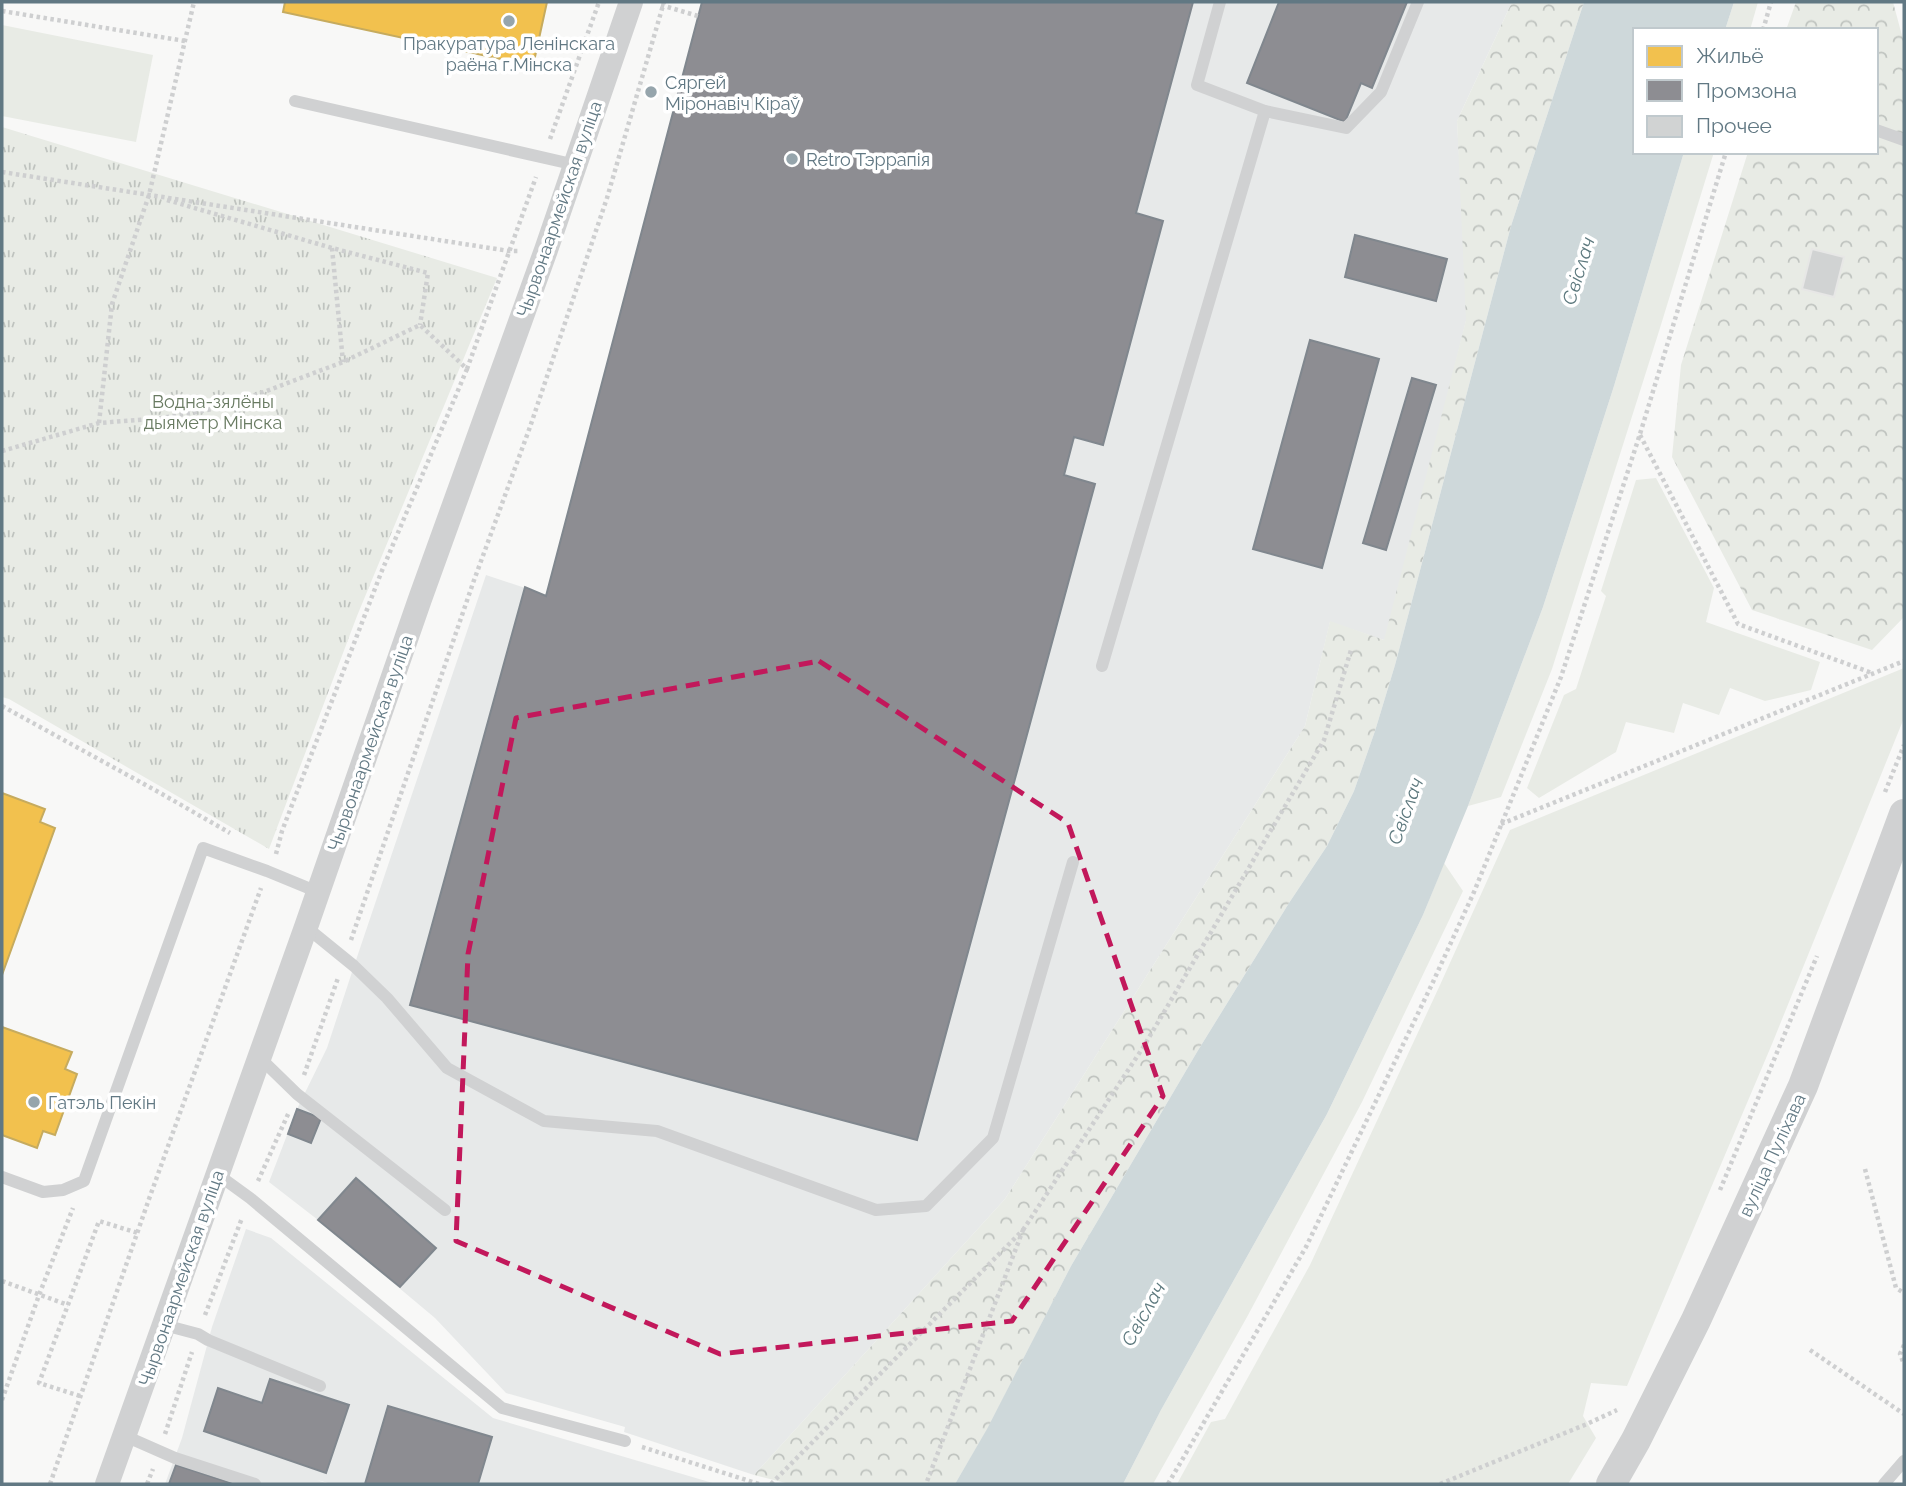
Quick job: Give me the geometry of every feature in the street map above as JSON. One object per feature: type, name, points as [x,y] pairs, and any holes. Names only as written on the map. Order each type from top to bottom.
[{"type":"street","name":"Чырвонаармейская вуліца","points":[[107,1484],[546,250],[631,2]]},
{"type":"street","name":"вуліца Пуліхава","points":[[1611,1484],[1696,1320],[1803,1086],[1894,805]]},
{"type":"lane","points":[[1220,2],[1197,85],[1265,111],[1346,128],[1381,92],[1418,2]]},
{"type":"lane","points":[[295,101],[576,165]]},
{"type":"lane","points":[[1102,666],[1265,111]]},
{"type":"lane","points":[[1878,131],[1904,140]]},
{"type":"lane","points":[[2,1177],[43,1192],[63,1190],[84,1181],[203,848],[318,892]]},
{"type":"lane","points":[[306,927],[387,999],[447,1068],[544,1121],[657,1131],[876,1210],[926,1206],[993,1138],[1073,862]]},
{"type":"lane","points":[[259,1057],[297,1094],[445,1210]]},
{"type":"lane","points":[[217,1174],[250,1198],[502,1408],[625,1441]]},
{"type":"lane","points":[[164,1325],[198,1334],[320,1386]]},
{"type":"lane","points":[[125,1436],[175,1458],[255,1484]]},
{"type":"lane","points":[[1884,1484],[1904,1461]]},
{"type":"path","points":[[99,424],[112,304],[149,195],[194,2]]},
{"type":"path","points":[[50,1484],[267,871],[274,859],[282,831],[381,573],[467,369],[599,2]]},
{"type":"path","points":[[650,2],[698,16]]},
{"type":"path","points":[[1764,28],[1771,2]]},
{"type":"path","points":[[250,1198],[297,1094],[473,583],[530,427],[598,223],[664,4]]},
{"type":"path","points":[[2,10],[185,41]]},
{"type":"path","points":[[1168,1484],[1306,1247],[1474,892],[1561,677],[1640,434],[1725,154]]},
{"type":"path","points":[[2,172],[509,251],[546,250]]},
{"type":"path","points":[[149,195],[331,248],[428,272],[420,325]]},
{"type":"path","points":[[331,248],[343,362]]},
{"type":"path","points":[[420,325],[467,369]]},
{"type":"path","points":[[2,451],[99,424],[162,418],[224,407],[343,362],[420,325]]},
{"type":"path","points":[[1640,434],[1738,624],[1873,674]]},
{"type":"path","points":[[771,1484],[1023,1230],[1144,1046],[1324,740],[1351,650]]},
{"type":"path","points":[[1501,825],[1904,661]]},
{"type":"path","points":[[2,706],[241,839]]},
{"type":"path","points":[[1894,805],[1904,745]]},
{"type":"path","points":[[1717,1196],[1819,951]]},
{"type":"path","points":[[1865,1169],[1896,1288],[1904,1293]]},
{"type":"path","points":[[2,1400],[39,1295],[84,1181]]},
{"type":"path","points":[[80,1396],[39,1383],[99,1221],[138,1233]]},
{"type":"path","points":[[926,1484],[1023,1230]]},
{"type":"path","points":[[2,1281],[68,1305]]},
{"type":"path","points":[[1904,1345],[1900,1354],[1904,1364]]},
{"type":"path","points":[[1810,1350],[1904,1414]]},
{"type":"path","points":[[1440,1484],[1621,1408]]},
{"type":"path","points":[[625,1441],[759,1484]]},
{"type":"highlighted area","points":[[819,661],[1068,823],[1163,1096],[1012,1321],[720,1354],[456,1241],[468,954],[516,718]]},
{"type":"shaded area","points":[[706,2],[1512,2],[1457,121],[1468,313],[1388,635],[1384,640],[1330,622],[1305,726],[1005,1199],[754,1475],[624,1432],[625,1427],[506,1393],[435,1318],[269,1182],[297,1109],[327,1048],[486,575],[546,595]]},
{"type":"shaded area","points":[[246,1229],[271,1238],[493,1418],[716,1484],[332,1484],[317,1480],[328,1484],[165,1484],[182,1438],[212,1327]]},
{"type":"green space","points":[[1512,2],[1584,2],[1511,226],[1395,665],[1375,731],[1354,791],[1327,846],[1197,1052],[1071,1266],[987,1430],[955,1484],[790,1484],[754,1475],[1005,1199],[1305,726],[1330,621],[1384,640],[1466,320],[1457,121]]},
{"type":"green space","points":[[1734,2],[1758,2],[1751,28],[1726,28]]},
{"type":"green space","points":[[1796,2],[1893,2],[1904,43],[1904,617],[1872,650],[1752,610],[1672,457],[1681,365],[1747,154],[1878,154],[1878,28],[1787,28]]},
{"type":"green space","points":[[2,25],[153,55],[136,142],[2,116]]},
{"type":"green space","name":"Водна-зялёны дыяметр Мінска","points":[[2,127],[497,278],[357,616],[269,849],[2,697]]},
{"type":"green space","points":[[1683,154],[1713,154],[1552,669],[1501,797],[1468,806],[1543,607],[1614,386]]},
{"type":"green space","points":[[1656,478],[1714,588],[1706,622],[1820,662],[1811,690],[1765,701],[1730,688],[1719,715],[1683,703],[1674,733],[1626,722],[1616,752],[1539,798],[1527,788],[1564,695],[1576,689],[1606,596],[1601,591],[1636,480]]},
{"type":"green space","points":[[1904,668],[1904,718],[1772,1044],[1627,1386],[1591,1383],[1583,1416],[1596,1438],[1568,1484],[1177,1484],[1211,1422],[1225,1419],[1310,1265],[1510,830]]},
{"type":"green space","points":[[1444,863],[1463,891],[1362,1102],[1247,1317],[1153,1484],[1123,1484],[1161,1410],[1327,1114],[1423,915]]},
{"type":"water","name":"Свіслач","points":[[1584,2],[1734,2],[1726,28],[1633,28],[1633,154],[1683,154],[1614,386],[1543,607],[1468,806],[1423,915],[1327,1114],[1161,1410],[1123,1484],[955,1484],[987,1429],[1071,1266],[1197,1052],[1327,846],[1354,791],[1395,665],[1511,226]]},
{"type":"building: Жильё","points":[[285,2],[547,2],[533,66],[283,12]]},
{"type":"building: Жильё","points":[[2,793],[45,809],[40,822],[55,828],[2,975]]},
{"type":"building: Жильё","name":"Гатэль Пекін","points":[[2,1027],[72,1052],[65,1069],[77,1074],[55,1135],[43,1131],[37,1148],[2,1135]]},
{"type":"building: Промзона","points":[[702,2],[1193,2],[1136,213],[1163,221],[1103,445],[1074,437],[1064,475],[1095,484],[917,1140],[410,1005],[525,587],[546,596]]},
{"type":"building: Промзона","points":[[1279,2],[1407,2],[1372,88],[1361,83],[1345,122],[1247,83]]},
{"type":"building: Промзона","points":[[1355,235],[1447,259],[1436,301],[1345,277]]},
{"type":"building: Промзона","points":[[1310,340],[1379,359],[1322,568],[1253,549]]},
{"type":"building: Промзона","points":[[1412,378],[1436,385],[1386,550],[1363,543]]},
{"type":"building: Промзона","points":[[297,1109],[321,1118],[311,1143],[288,1134]]},
{"type":"building: Промзона","points":[[356,1178],[436,1248],[400,1287],[318,1220]]},
{"type":"building: Промзона","points":[[270,1379],[349,1405],[326,1473],[204,1431],[218,1388],[262,1403]]},
{"type":"building: Промзона","points":[[388,1406],[492,1437],[478,1484],[365,1484]]},
{"type":"building: Промзона","points":[[176,1465],[234,1484],[169,1484]]},
{"type":"building: Прочее","points":[[1812,249],[1844,257],[1834,297],[1802,289]]},
{"type":"place","name":"Пракуратура Ленінскага раёна г.Мінска","points":[[509,21]]},
{"type":"place","name":"Сяргей Міронавіч Кіраў","points":[[651,92]]},
{"type":"place","name":"Retro Тэррапія","points":[[792,159]]},
{"type":"place","name":"Гатэль Пекін","points":[[34,1102]]}]
